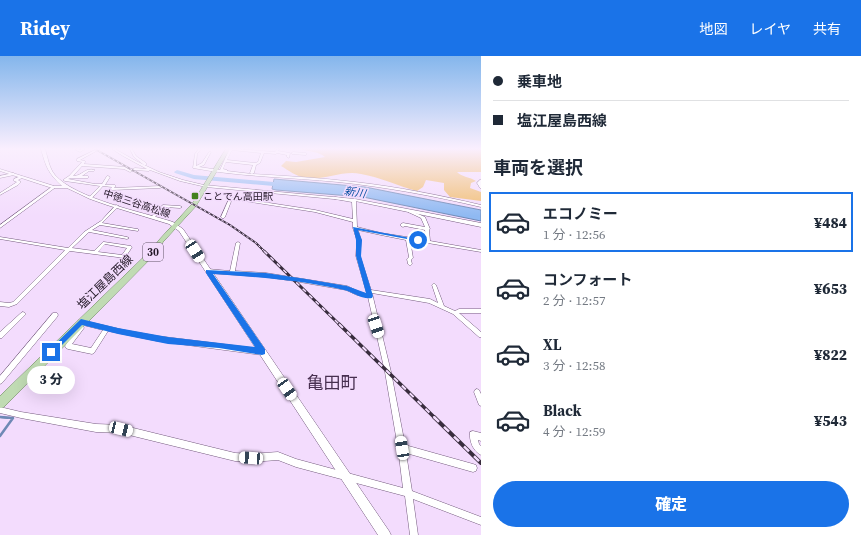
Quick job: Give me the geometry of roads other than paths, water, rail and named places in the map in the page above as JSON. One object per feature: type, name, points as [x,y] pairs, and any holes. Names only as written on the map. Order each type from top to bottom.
[{"type":"main road","name":"塩江屋島西線","points":[[0,403],[154,250],[194,204],[215,172]]},
{"type":"street","name":"中徳三谷高松線","points":[[4,171],[56,187],[66,187],[82,194],[176,226]]},
{"type":"street","points":[[51,171],[60,183],[66,187]]},
{"type":"street","points":[[60,183],[76,171]]},
{"type":"street","points":[[80,177],[86,171]]},
{"type":"street","points":[[152,171],[207,186],[359,201],[481,225]]},
{"type":"street","points":[[231,171],[252,174],[274,174]]},
{"type":"street","points":[[215,172],[353,183],[438,196],[481,206]]},
{"type":"street","points":[[0,177],[13,174]]},
{"type":"street","points":[[0,194],[17,184],[19,182],[15,180],[22,177]]},
{"type":"street","points":[[70,177],[87,177]]},
{"type":"street","points":[[91,197],[103,185],[108,177]]},
{"type":"street","points":[[66,180],[114,186],[112,189],[160,187]]},
{"type":"street","points":[[481,181],[479,183],[481,187]]},
{"type":"street","points":[[0,227],[56,187],[82,194]]},
{"type":"street","points":[[223,216],[231,198],[315,211],[355,221]]},
{"type":"street","points":[[334,198],[354,201],[355,228],[359,240],[358,256],[388,372],[402,448],[414,535]]},
{"type":"street","points":[[0,304],[9,305],[15,303],[70,248],[88,231],[99,224],[117,206]]},
{"type":"street","points":[[153,217],[164,206],[180,207]]},
{"type":"street","points":[[408,210],[423,217],[428,229],[428,241]]},
{"type":"street","points":[[99,224],[137,230]]},
{"type":"street","points":[[403,226],[403,224],[428,229]]},
{"type":"street","points":[[176,226],[208,271],[385,535]]},
{"type":"street","points":[[111,234],[116,228]]},
{"type":"street","points":[[355,228],[481,251]]},
{"type":"street","points":[[88,231],[127,238]]},
{"type":"street","points":[[0,238],[60,248],[70,248],[95,253],[123,257],[130,248],[104,243],[95,253]]},
{"type":"street","points":[[408,238],[411,258],[409,259],[410,264]]},
{"type":"street","points":[[232,273],[238,243]]},
{"type":"street","points":[[114,261],[118,256]]},
{"type":"street","points":[[208,271],[266,275],[347,288],[359,294],[412,297],[430,301],[455,314],[481,336]]},
{"type":"street","points":[[434,286],[442,306]]},
{"type":"street","points":[[455,314],[459,311],[481,311]]},
{"type":"street","points":[[0,336],[23,314]]},
{"type":"street","points":[[0,381],[55,315]]},
{"type":"street","points":[[107,328],[92,352],[68,346],[83,322],[168,340],[219,345],[262,352]]},
{"type":"street","points":[[477,392],[481,403]]},
{"type":"street","points":[[0,410],[96,428],[121,429],[235,457],[251,458],[278,456],[296,463],[407,493],[481,521]]},
{"type":"street","points":[[481,437],[473,435],[476,446],[481,451]]},
{"type":"street","points":[[402,448],[473,468]]},
{"type":"water","points":[[274,179],[365,187],[481,210],[481,221],[363,197],[276,190],[272,189]]},
{"type":"waterway","name":"新川","points":[[177,172],[194,177],[285,185]]},
{"type":"waterway","points":[[0,436],[13,418],[0,417],[8,418]]},
{"type":"railway","points":[[135,171],[230,225],[256,243],[264,251]]},
{"type":"railway","points":[[264,251],[340,325]]},
{"type":"railway","points":[[339,324],[435,418]]},
{"type":"railway","points":[[434,417],[481,463]]},
{"type":"place","name":"ことでん高田駅","points":[[195,196]]},
{"type":"district","name":"亀田町","points":[[332,383]]}]
